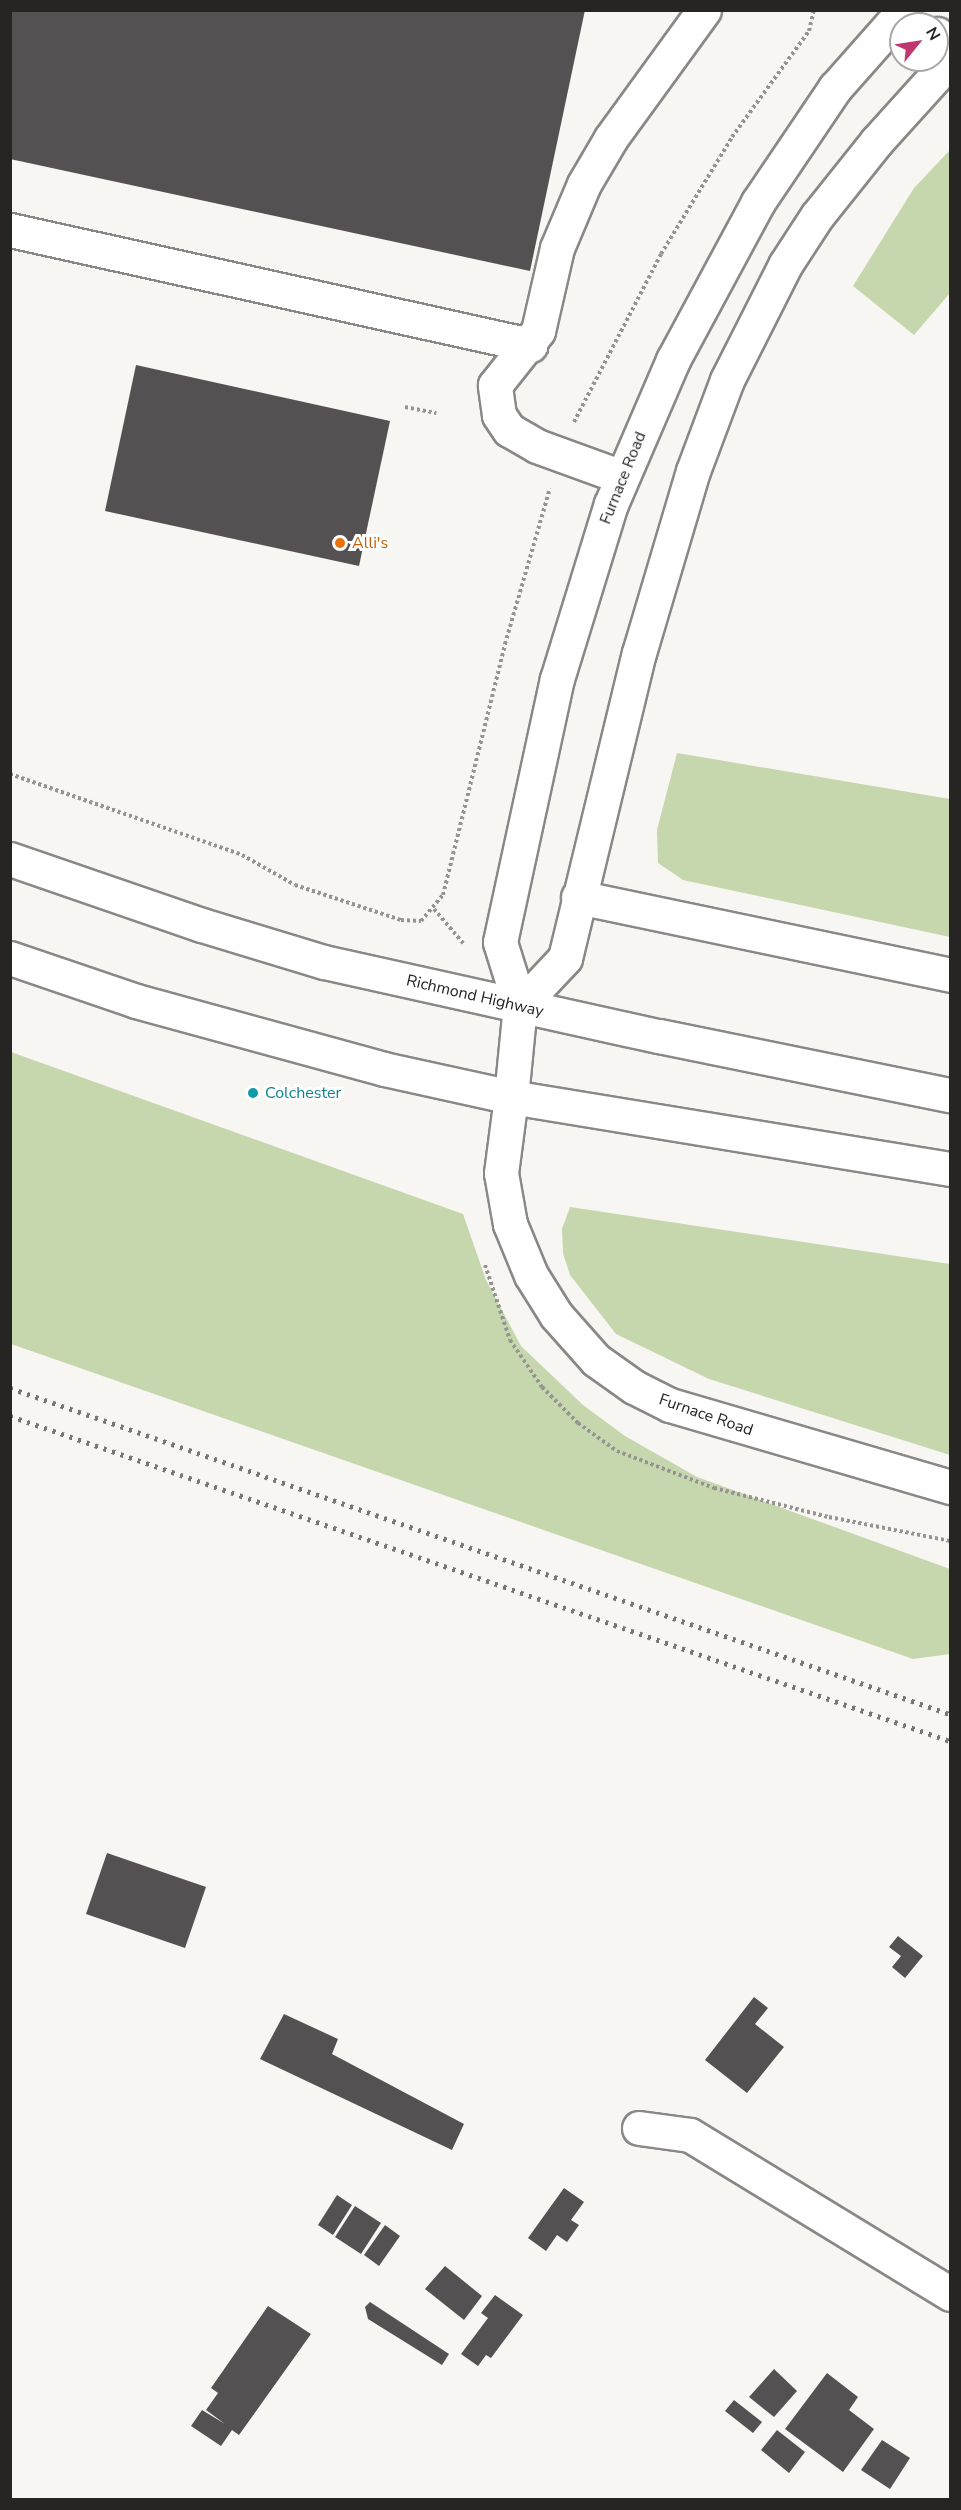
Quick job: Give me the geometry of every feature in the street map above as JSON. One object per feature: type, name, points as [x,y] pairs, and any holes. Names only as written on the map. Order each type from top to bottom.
[{"type":"main road","points":[[622,477],[537,446],[508,429],[499,415],[495,385],[530,345],[538,331],[567,218],[584,184],[611,138],[704,10]]},
{"type":"main road","name":"Furnace Road","points":[[906,10],[836,88],[758,202],[673,360],[622,477],[582,588],[557,679],[500,942],[520,1006],[501,1173],[510,1224],[531,1275],[556,1315],[596,1360],[634,1387],[670,1405],[951,1487]]},
{"type":"main road","points":[[520,1006],[565,958],[578,897],[664,565],[711,418],[727,380],[785,265],[817,216],[876,142],[951,60]]},
{"type":"main road","points":[[10,230],[530,345]]},
{"type":"main road","name":"Richmond Highway","points":[[10,858],[202,925],[324,962],[520,1006],[951,1095]]},
{"type":"main road","points":[[578,897],[951,975]]},
{"type":"main road","points":[[10,958],[262,1038],[511,1097],[951,1169]]},
{"type":"main road","points":[[639,2128],[690,2135],[951,2294]]},
{"type":"path","points":[[576,416],[661,254],[732,137],[809,31],[814,10]]},
{"type":"path","points":[[405,406],[436,413]]},
{"type":"path","points":[[10,774],[242,855],[295,885],[401,920],[421,921],[443,895],[505,644],[548,495]]},
{"type":"path","points":[[510,1340],[559,1406],[617,1451],[714,1488],[951,1541]]},
{"type":"green space","points":[[950,150],[950,293],[914,335],[853,286],[914,188]]},
{"type":"green space","points":[[677,753],[950,799],[950,937],[683,880],[658,863],[657,830]]},
{"type":"green space","points":[[11,1052],[463,1214],[486,1280],[521,1346],[583,1405],[625,1436],[697,1477],[950,1569],[950,1654],[913,1659],[11,1344]]},
{"type":"green space","points":[[570,1207],[950,1264],[950,1455],[709,1379],[616,1334],[570,1275],[563,1253],[562,1229]]},
{"type":"building","points":[[10,10],[585,10],[530,271],[10,159]]},
{"type":"building","points":[[136,365],[390,421],[359,566],[105,511]]},
{"type":"building","points":[[107,1853],[206,1887],[185,1948],[86,1914]]},
{"type":"building","points":[[898,1936],[923,1956],[905,1978],[892,1967],[901,1956],[889,1947]]},
{"type":"building","points":[[754,1997],[768,2008],[755,2024],[784,2047],[747,2093],[705,2060]]},
{"type":"building","points":[[284,2014],[338,2039],[332,2054],[464,2124],[452,2150],[260,2059]]},
{"type":"building","points":[[564,2188],[584,2202],[571,2220],[579,2225],[567,2242],[557,2235],[546,2251],[528,2238]]},
{"type":"building","points":[[337,2195],[352,2205],[333,2235],[318,2225]]},
{"type":"building","points":[[355,2206],[381,2223],[361,2254],[335,2237]]},
{"type":"building","points":[[385,2225],[400,2236],[379,2266],[364,2255]]},
{"type":"building","points":[[445,2266],[482,2296],[464,2320],[425,2289]]},
{"type":"building","points":[[495,2295],[523,2315],[491,2358],[486,2355],[478,2366],[461,2354],[488,2318],[481,2313]]},
{"type":"building","points":[[370,2302],[449,2354],[442,2365],[368,2319],[365,2307]]},
{"type":"building","points":[[268,2306],[311,2334],[239,2435],[232,2430],[221,2446],[191,2426],[202,2410],[225,2424],[206,2410],[218,2393],[211,2388]]},
{"type":"building","points":[[774,2369],[797,2391],[774,2417],[749,2397]]},
{"type":"building","points":[[827,2373],[858,2397],[849,2410],[874,2429],[843,2472],[785,2429]]},
{"type":"building","points":[[734,2400],[762,2422],[753,2433],[725,2411]]},
{"type":"building","points":[[777,2430],[805,2452],[789,2473],[761,2450]]},
{"type":"building","points":[[882,2440],[910,2458],[890,2489],[861,2470]]},
{"type":"railway","points":[[10,1388],[950,1714]]},
{"type":"railway","points":[[10,1416],[950,1741]]},
{"type":"place","name":"Alli's","points":[[340,543]]},
{"type":"place","name":"Colchester","points":[[253,1093]]}]
